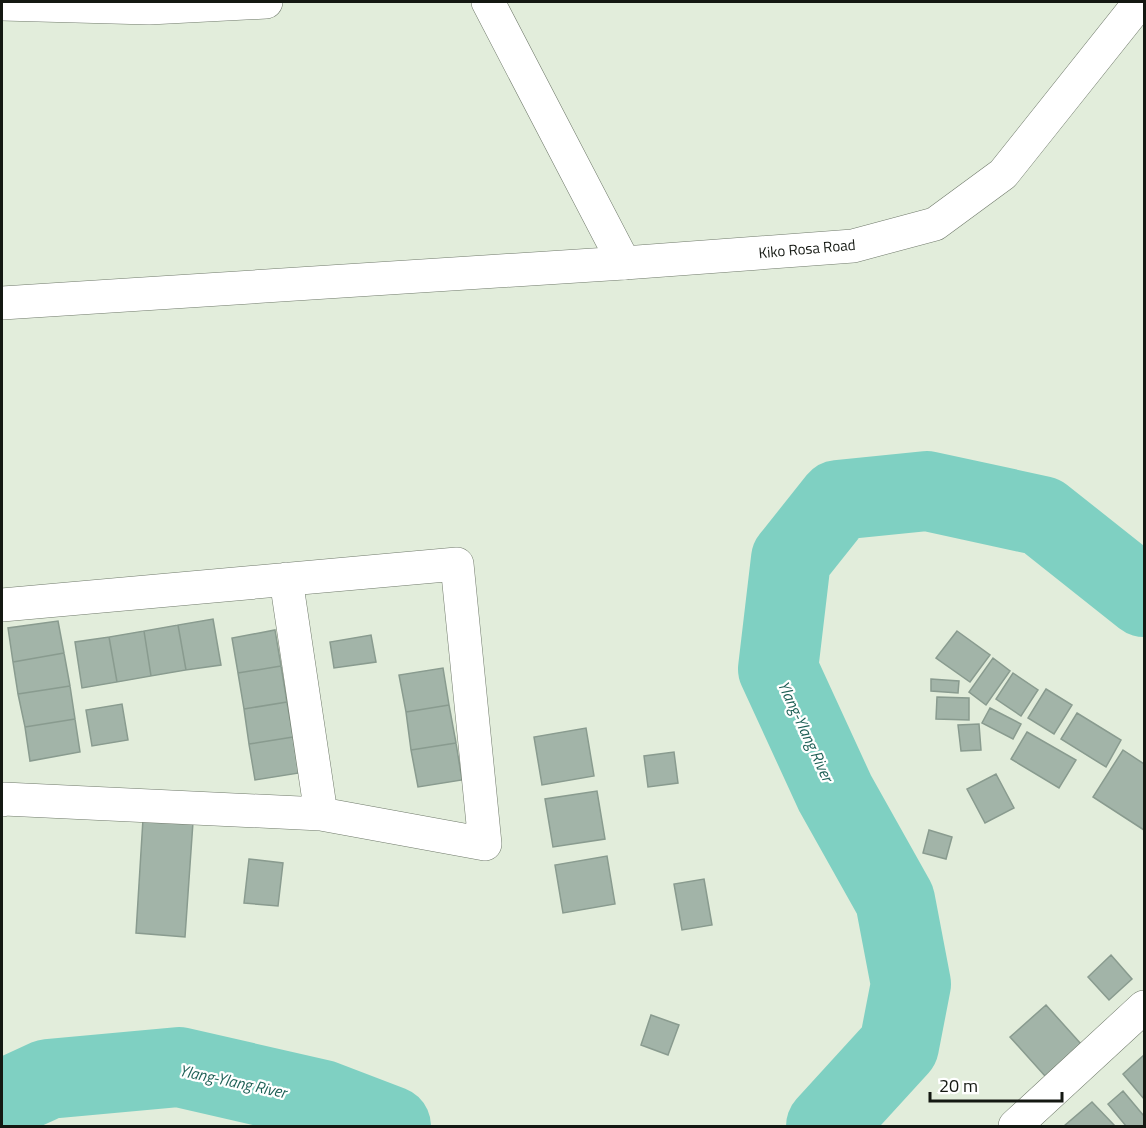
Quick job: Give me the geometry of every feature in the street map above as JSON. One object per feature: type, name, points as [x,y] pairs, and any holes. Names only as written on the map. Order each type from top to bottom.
[{"type":"street","points":[[2,4],[266,2]]},
{"type":"street","points":[[488,2],[624,262]]},
{"type":"street","name":"Kiko Rosa Road","points":[[2,303],[853,246],[935,224],[1002,174],[1140,2]]},
{"type":"street","points":[[2,605],[457,564],[485,844],[321,814],[2,795]]},
{"type":"street","points":[[286,579],[321,814]]},
{"type":"street","points":[[1015,1126],[1144,1007]]},
{"type":"building","points":[[213,619],[221,665],[186,670],[178,625]]},
{"type":"building","points":[[58,621],[64,653],[13,662],[8,628]]},
{"type":"building","points":[[178,625],[186,670],[151,676],[144,631]]},
{"type":"building","points":[[275,630],[281,666],[238,673],[232,638]]},
{"type":"building","points":[[144,631],[151,676],[117,682],[109,637]]},
{"type":"building","points":[[957,631],[990,655],[970,682],[936,658]]},
{"type":"building","points":[[371,635],[376,662],[334,668],[330,642]]},
{"type":"building","points":[[109,637],[117,682],[82,688],[75,642]]},
{"type":"building","points":[[64,653],[70,686],[18,694],[13,662]]},
{"type":"building","points":[[993,658],[1010,671],[986,705],[969,692]]},
{"type":"building","points":[[281,666],[287,702],[244,709],[238,673]]},
{"type":"building","points":[[443,668],[449,705],[406,712],[399,675]]},
{"type":"building","points":[[1013,673],[1038,690],[1021,716],[996,699]]},
{"type":"building","points":[[931,679],[959,681],[958,693],[931,691]]},
{"type":"building","points":[[70,686],[75,719],[25,727],[18,694]]},
{"type":"building","points":[[1046,689],[1072,705],[1054,734],[1028,718]]},
{"type":"building","points":[[937,697],[969,698],[969,720],[936,719]]},
{"type":"building","points":[[287,702],[293,737],[249,744],[244,709]]},
{"type":"building","points":[[122,704],[128,740],[92,746],[86,710]]},
{"type":"building","points":[[449,705],[456,743],[411,750],[406,712]]},
{"type":"building","points":[[990,708],[1021,724],[1013,739],[982,723]]},
{"type":"building","points":[[1077,713],[1121,740],[1106,767],[1061,739]]},
{"type":"building","points":[[75,719],[80,752],[30,761],[25,727]]},
{"type":"building","points":[[979,724],[981,750],[961,751],[958,725]]},
{"type":"building","points":[[586,728],[594,776],[542,785],[534,737]]},
{"type":"building","points":[[1027,732],[1076,760],[1059,788],[1011,759]]},
{"type":"building","points":[[293,737],[299,773],[255,780],[249,744]]},
{"type":"building","points":[[456,743],[462,780],[418,787],[411,750]]},
{"type":"building","points":[[1123,750],[1144,764],[1144,830],[1093,797]]},
{"type":"building","points":[[674,752],[678,783],[648,787],[644,756]]},
{"type":"building","points":[[996,774],[1014,808],[985,823],[967,789]]},
{"type":"building","points":[[597,791],[605,839],[553,847],[545,799]]},
{"type":"building","points":[[143,819],[193,822],[185,937],[136,933]]},
{"type":"building","points":[[929,830],[952,837],[946,859],[923,853]]},
{"type":"building","points":[[607,856],[615,904],[563,913],[555,865]]},
{"type":"building","points":[[249,859],[283,863],[278,906],[244,903]]},
{"type":"building","points":[[704,879],[712,925],[682,930],[674,884]]},
{"type":"building","points":[[1111,955],[1132,979],[1109,1000],[1088,977]]},
{"type":"building","points":[[1046,1005],[1081,1044],[1045,1076],[1010,1037]]},
{"type":"building","points":[[651,1015],[679,1025],[668,1055],[641,1045]]},
{"type":"building","points":[[1144,1055],[1144,1099],[1123,1074]]},
{"type":"building","points":[[1123,1091],[1144,1116],[1144,1126],[1126,1126],[1108,1104]]},
{"type":"building","points":[[1092,1102],[1115,1126],[1064,1126]]},
{"type":"waterway","name":"Ylang-Ylang River","points":[[826,1126],[899,1046],[911,984],[895,900],[835,793],[778,669],[791,559],[838,500],[927,491],[1042,516],[1144,597]]},
{"type":"waterway","name":"Ylang-Ylang River","points":[[2,1100],[48,1079],[179,1067],[323,1100],[391,1126]]}]
